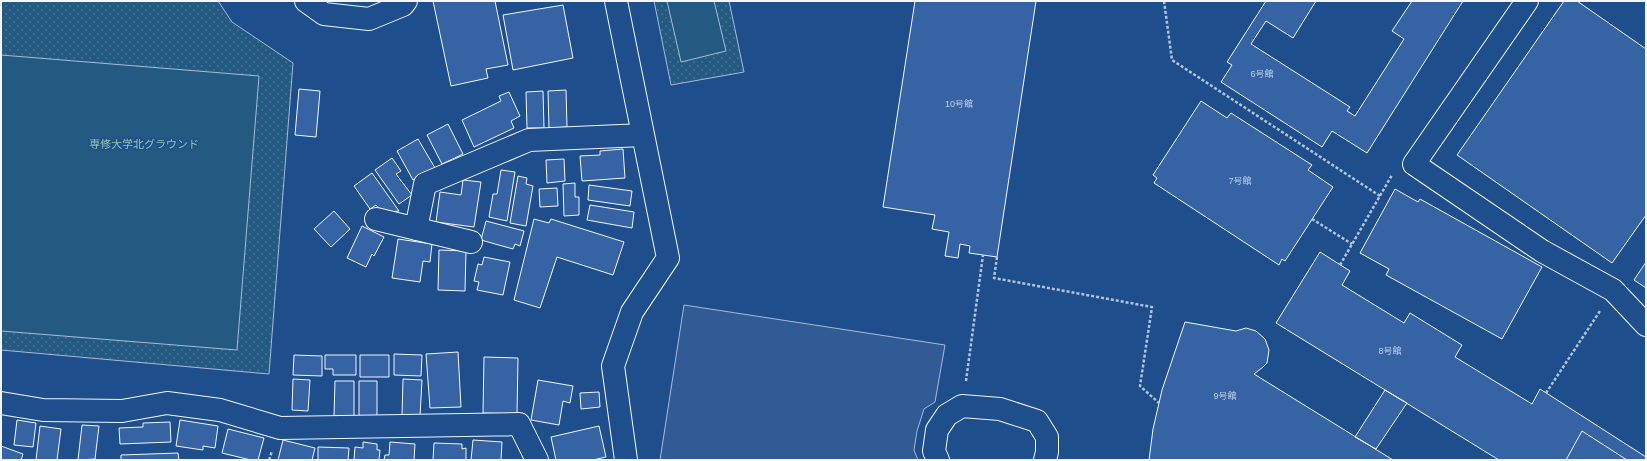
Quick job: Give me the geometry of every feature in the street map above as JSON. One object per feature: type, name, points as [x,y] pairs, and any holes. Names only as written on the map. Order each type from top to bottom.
[{"type":"street","points":[[306,1],[324,14],[369,19],[403,5],[406,1]]},
{"type":"street","points":[[616,1],[668,258],[632,312],[613,366],[626,460]]},
{"type":"street","points":[[1527,1],[1414,164],[1542,251],[1613,290],[1646,325]]},
{"type":"street","points":[[416,229],[425,184],[529,140],[643,135]]},
{"type":"street","points":[[376,219],[471,242]]},
{"type":"street","points":[[1,403],[43,410],[122,411],[167,403],[220,410],[280,428],[519,424],[537,460]]},
{"type":"street","points":[[938,460],[934,451],[937,430],[947,415],[962,406],[1000,409],[1037,421],[1047,437],[1047,452],[1045,460]]},
{"type":"path","points":[[1164,1],[1172,60],[1380,196]]},
{"type":"path","points":[[1340,265],[1404,154],[1414,164]]},
{"type":"path","points":[[1312,219],[1352,244]]},
{"type":"path","points":[[962,406],[983,255]]},
{"type":"path","points":[[997,257],[994,278],[1152,307],[1140,386],[1159,403]]},
{"type":"path","points":[[1546,393],[1613,290]]},
{"type":"green space","name":"専修大学北グラウンド","points":[[1,1],[218,1],[232,22],[293,63],[269,374],[1,350]]},
{"type":"green space","points":[[654,1],[729,1],[744,72],[671,85]]},
{"type":"green space","points":[[667,1],[714,1],[726,51],[681,62]]},
{"type":"green space","name":"専修大学北グラウンド","points":[[1,55],[259,76],[237,350],[1,331]]},
{"type":"shaded area","points":[[684,305],[945,345],[935,402],[924,409],[917,431],[914,450],[918,460],[660,460]]},
{"type":"building","points":[[433,1],[495,1],[508,65],[486,69],[488,78],[451,86]]},
{"type":"building","points":[[915,1],[1036,1],[997,257],[969,253],[970,246],[960,244],[958,258],[945,256],[949,232],[932,229],[935,215],[883,207]]},
{"type":"building","points":[[1266,1],[1316,1],[1293,38],[1266,21],[1251,44],[1350,107],[1347,111],[1355,116],[1404,39],[1392,31],[1412,1],[1463,1],[1367,153],[1332,131],[1322,147],[1221,82],[1232,65],[1227,62]]},
{"type":"building","points":[[1564,1],[1577,1],[1646,49],[1646,215],[1612,263],[1457,155]]},
{"type":"building","points":[[563,5],[573,58],[513,70],[503,15]]},
{"type":"building","points":[[299,89],[320,91],[316,137],[295,135]]},
{"type":"building","points":[[566,90],[567,127],[549,128],[548,91]]},
{"type":"building","points":[[543,91],[544,128],[527,128],[526,92]]},
{"type":"building","points":[[509,92],[520,116],[511,121],[514,128],[474,147],[462,120],[501,101],[499,96]]},
{"type":"building","points":[[1201,101],[1227,118],[1231,113],[1312,165],[1308,170],[1333,187],[1285,261],[1282,259],[1279,265],[1154,183],[1157,178],[1153,175]]},
{"type":"building","points":[[448,124],[463,154],[442,164],[427,135]]},
{"type":"building","points":[[418,139],[435,168],[413,180],[397,151]]},
{"type":"building","points":[[623,149],[625,178],[582,181],[580,156],[600,155],[600,151]]},
{"type":"building","points":[[392,158],[401,171],[396,174],[412,195],[399,204],[375,170]]},
{"type":"building","points":[[564,159],[565,181],[547,183],[546,160]]},
{"type":"building","points":[[501,170],[515,172],[507,221],[489,217],[493,194],[497,194]]},
{"type":"building","points":[[372,173],[399,211],[382,213],[376,205],[370,209],[354,186]]},
{"type":"building","points":[[518,176],[527,178],[526,184],[533,186],[526,226],[510,223]]},
{"type":"building","points":[[463,180],[481,182],[474,227],[436,222],[440,192],[461,195]]},
{"type":"building","points":[[575,183],[575,197],[579,197],[579,215],[564,216],[563,184]]},
{"type":"building","points":[[589,185],[632,191],[630,206],[588,200]]},
{"type":"building","points":[[557,188],[558,206],[540,207],[539,189]]},
{"type":"building","points":[[1395,189],[1418,202],[1420,199],[1542,267],[1502,339],[1386,275],[1389,269],[1360,253]]},
{"type":"building","points":[[590,205],[634,212],[632,228],[587,220]]},
{"type":"building","points":[[334,211],[350,229],[331,247],[314,229]]},
{"type":"building","points":[[534,219],[549,223],[551,219],[624,242],[613,275],[557,257],[540,308],[514,300]]},
{"type":"building","points":[[486,221],[524,231],[520,246],[515,244],[513,249],[481,240]]},
{"type":"building","points":[[362,226],[384,237],[374,256],[372,254],[366,267],[347,258]]},
{"type":"building","points":[[398,239],[432,244],[430,262],[423,261],[420,282],[392,278]]},
{"type":"building","points":[[439,250],[466,251],[465,291],[438,290]]},
{"type":"building","points":[[1320,252],[1350,271],[1342,285],[1404,323],[1410,313],[1462,345],[1455,357],[1532,404],[1540,389],[1646,457],[1646,460],[1499,460],[1276,323]]},
{"type":"building","points":[[484,257],[510,262],[503,295],[477,290],[479,282],[474,281],[478,264],[482,265]]},
{"type":"building","points":[[1646,262],[1646,288],[1634,280]]},
{"type":"building","points":[[1185,322],[1236,331],[1246,328],[1256,331],[1265,339],[1269,350],[1267,363],[1254,374],[1393,460],[1149,460],[1153,429],[1162,390]]},
{"type":"building","points":[[458,352],[461,407],[430,408],[426,354]]},
{"type":"building","points":[[394,354],[422,355],[421,376],[394,375]]},
{"type":"building","points":[[294,355],[322,356],[322,376],[293,375]]},
{"type":"building","points":[[325,355],[356,355],[356,375],[333,375],[333,369],[325,369]]},
{"type":"building","points":[[360,355],[389,355],[389,377],[360,377]]},
{"type":"building","points":[[484,357],[518,358],[517,414],[483,413]]},
{"type":"building","points":[[293,379],[310,380],[308,411],[292,410]]},
{"type":"building","points":[[403,379],[422,380],[420,416],[402,416]]},
{"type":"building","points":[[538,380],[573,386],[570,403],[563,401],[559,425],[531,420]]},
{"type":"building","points":[[335,381],[354,381],[354,417],[334,416]]},
{"type":"building","points":[[359,381],[377,381],[377,416],[359,416]]},
{"type":"building","points":[[1385,390],[1407,403],[1376,449],[1355,437]]},
{"type":"building","points":[[599,392],[600,407],[581,409],[580,393]]},
{"type":"building","points":[[17,420],[36,423],[33,447],[14,445]]},
{"type":"building","points":[[180,420],[218,426],[215,448],[203,446],[203,450],[176,446]]},
{"type":"building","points":[[170,422],[171,442],[120,444],[119,428],[143,427],[143,423]]},
{"type":"building","points":[[82,425],[99,426],[95,459],[78,460]]},
{"type":"building","points":[[40,426],[61,429],[57,460],[36,460]]},
{"type":"building","points":[[599,426],[606,457],[593,460],[556,460],[551,437]]},
{"type":"building","points":[[228,429],[264,438],[258,460],[251,460],[222,453]]},
{"type":"building","points":[[1582,431],[1627,460],[1566,460]]},
{"type":"building","points":[[283,440],[315,448],[312,460],[278,460]]},
{"type":"building","points":[[473,440],[502,442],[501,460],[471,460]]},
{"type":"building","points":[[363,442],[377,444],[377,450],[380,450],[379,460],[354,460],[355,447],[363,448]]},
{"type":"building","points":[[390,442],[415,444],[414,460],[384,460],[385,455],[389,455]]},
{"type":"building","points":[[434,443],[462,444],[462,449],[466,448],[466,460],[433,460]]},
{"type":"building","points":[[1,446],[23,454],[21,460],[1,460]]},
{"type":"building","points":[[318,447],[349,448],[348,460],[318,460]]},
{"type":"building","points":[[178,453],[179,460],[121,460],[121,455]]}]
